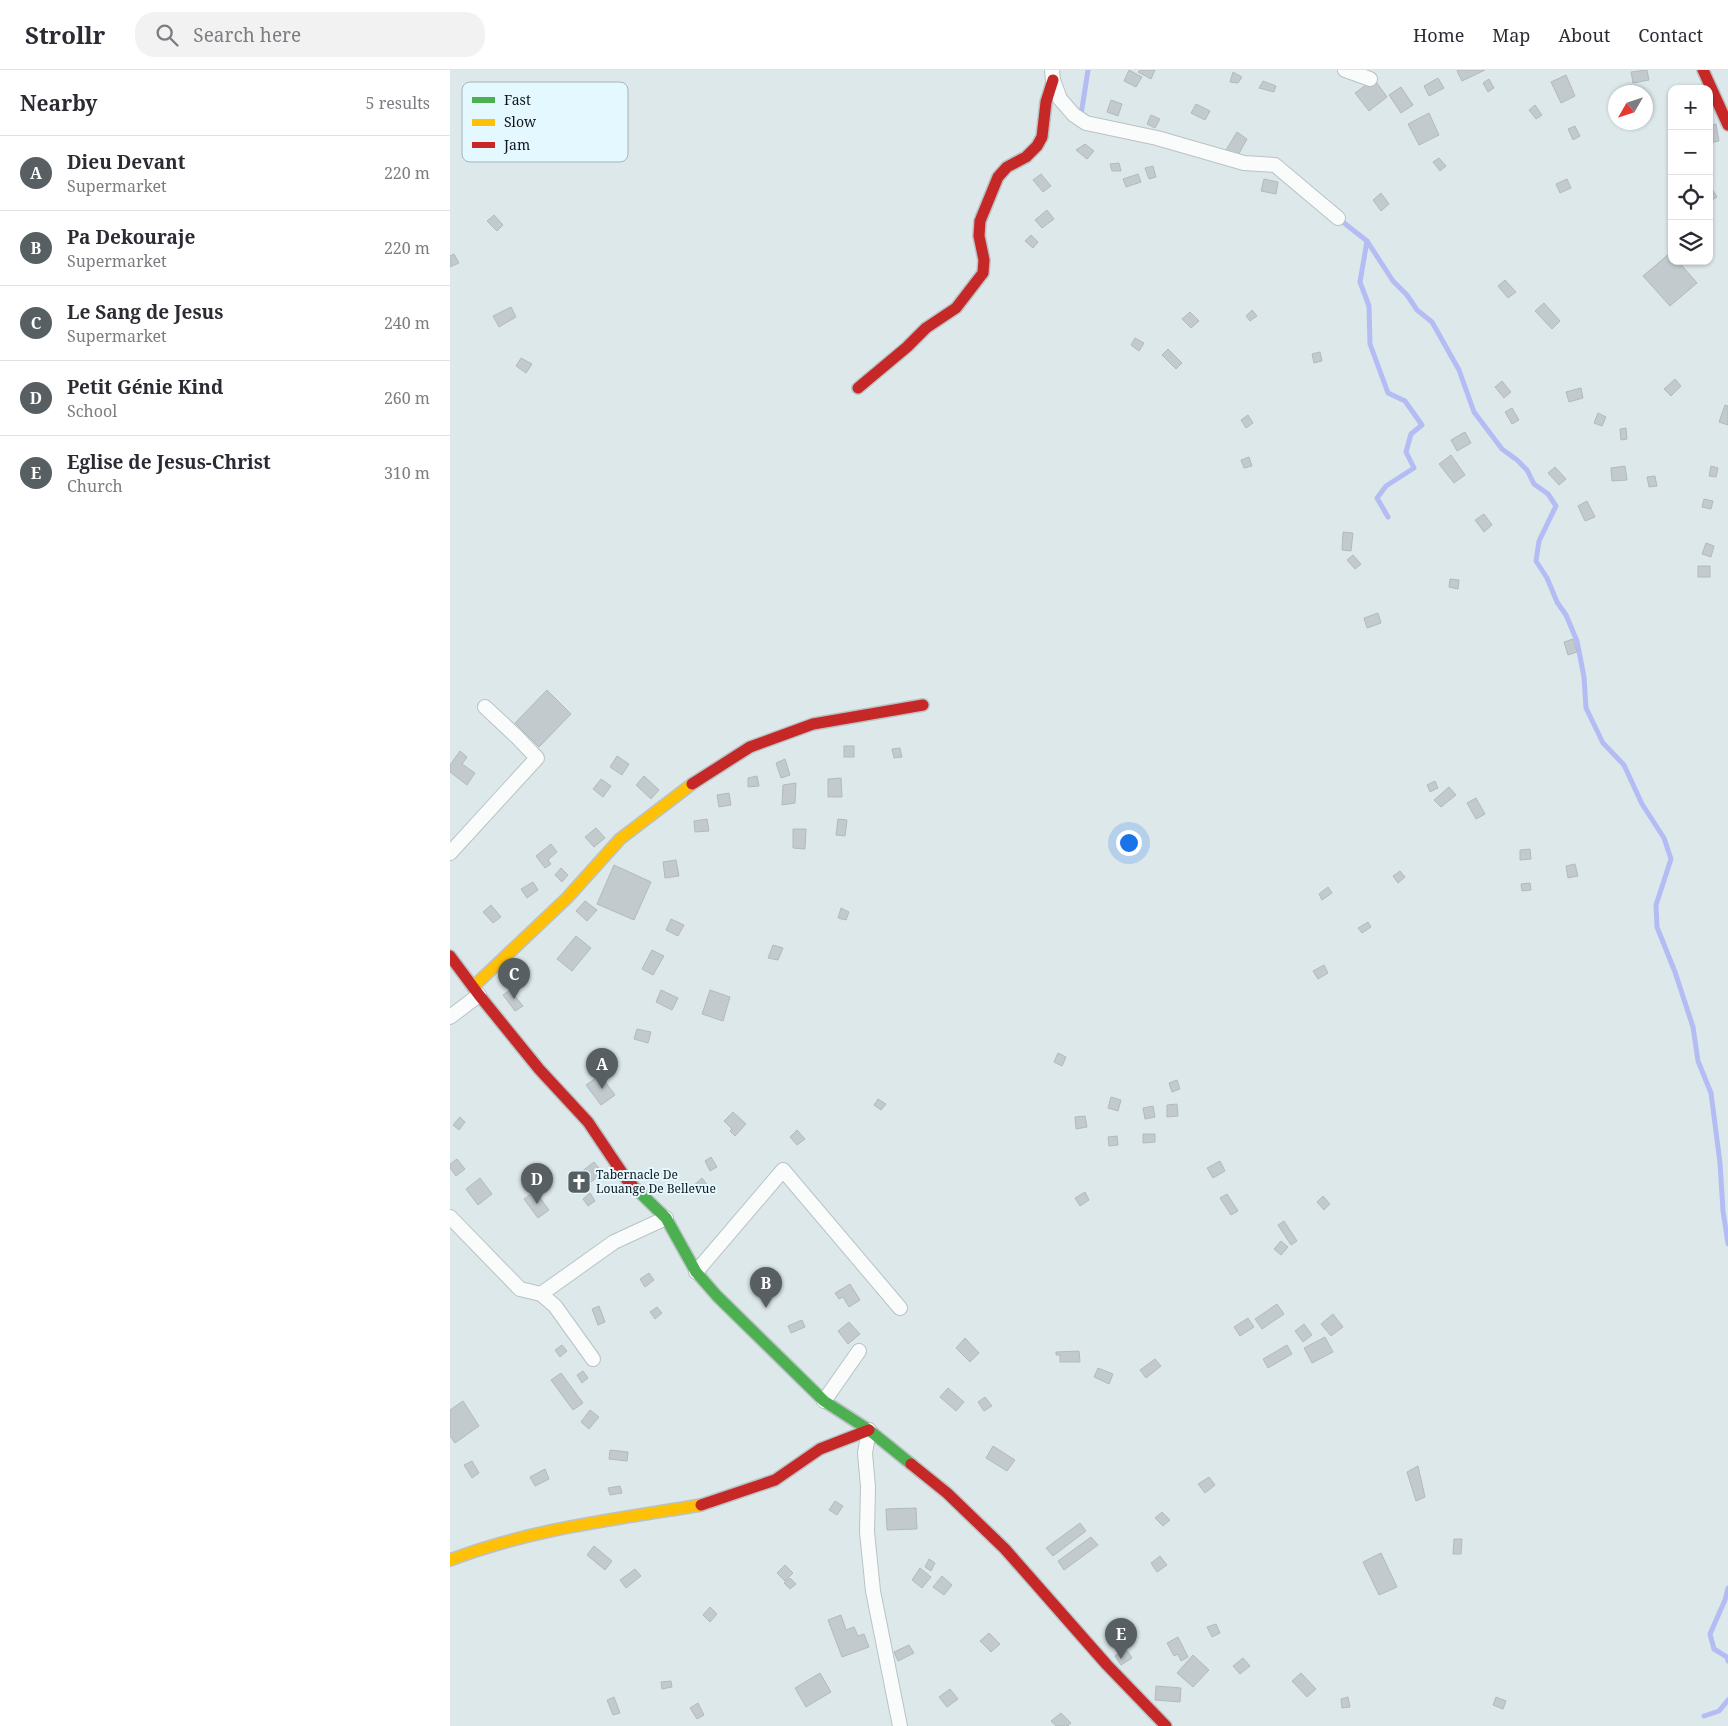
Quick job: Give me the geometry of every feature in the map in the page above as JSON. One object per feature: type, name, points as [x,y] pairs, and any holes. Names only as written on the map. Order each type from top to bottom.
[{"type":"street","points":[[1345,70],[1370,79]]},
{"type":"street","points":[[1703,70],[1728,125]]},
{"type":"street","points":[[1053,75],[1060,99],[1074,115],[1086,123],[1157,138],[1244,163],[1275,165],[1338,218]]},
{"type":"street","points":[[858,388],[907,347],[926,328],[956,308],[983,273],[984,260],[979,236],[980,221],[998,177],[1007,167],[1026,157],[1037,146],[1042,137],[1046,102],[1053,75]]},
{"type":"street","points":[[450,1017],[567,898],[620,839],[687,787],[750,748],[813,724],[905,709],[923,704]]},
{"type":"street","points":[[450,853],[537,758],[485,707]]},
{"type":"street","points":[[450,956],[539,1070],[588,1122],[628,1180],[666,1218],[696,1272],[748,1328],[824,1400],[869,1430],[948,1493],[1005,1549],[1107,1665],[1166,1726]]},
{"type":"street","points":[[696,1272],[783,1170],[900,1308]]},
{"type":"street","points":[[450,1217],[520,1289],[541,1294],[555,1306],[593,1359]]},
{"type":"street","points":[[541,1294],[614,1242],[666,1218]]},
{"type":"street","points":[[824,1400],[858,1351]]},
{"type":"street","points":[[450,1560],[478,1549],[543,1532],[706,1504],[775,1480],[820,1449],[869,1430]]},
{"type":"street","points":[[869,1430],[864,1453],[868,1487],[867,1532],[873,1591],[900,1726]]},
{"type":"building","points":[[1129,70],[1142,77],[1136,87],[1124,81]]},
{"type":"building","points":[[1140,70],[1155,70],[1151,79],[1138,72]]},
{"type":"building","points":[[1458,70],[1485,70],[1462,81]]},
{"type":"building","points":[[1647,70],[1649,80],[1633,83],[1631,72]]},
{"type":"building","points":[[1233,72],[1242,77],[1238,83],[1230,82]]},
{"type":"building","points":[[1566,75],[1575,96],[1561,103],[1551,82]]},
{"type":"building","points":[[1438,78],[1444,88],[1429,96],[1424,86]]},
{"type":"building","points":[[1374,79],[1387,97],[1369,111],[1355,93]]},
{"type":"building","points":[[1489,79],[1494,88],[1488,92],[1483,83]]},
{"type":"building","points":[[1263,81],[1276,86],[1274,92],[1259,88]]},
{"type":"building","points":[[1401,87],[1413,105],[1401,113],[1389,95]]},
{"type":"building","points":[[1111,100],[1122,104],[1118,116],[1107,112]]},
{"type":"building","points":[[1196,104],[1210,111],[1205,120],[1191,113]]},
{"type":"building","points":[[1535,105],[1542,115],[1536,119],[1529,110]]},
{"type":"building","points":[[1429,113],[1439,135],[1419,145],[1408,124]]},
{"type":"building","points":[[1151,115],[1160,119],[1155,128],[1147,124]]},
{"type":"building","points":[[1716,124],[1719,141],[1713,142],[1713,130],[1713,125]]},
{"type":"building","points":[[1575,126],[1580,136],[1573,140],[1568,129]]},
{"type":"building","points":[[1237,132],[1247,139],[1237,157],[1226,150]]},
{"type":"building","points":[[1085,144],[1094,151],[1087,159],[1076,150]]},
{"type":"building","points":[[1439,158],[1446,166],[1440,171],[1433,162]]},
{"type":"building","points":[[1119,163],[1121,171],[1112,171],[1110,164]]},
{"type":"building","points":[[1153,166],[1156,177],[1149,179],[1145,168]]},
{"type":"building","points":[[1041,174],[1051,186],[1043,192],[1033,180]]},
{"type":"building","points":[[1138,174],[1141,182],[1126,187],[1123,179]]},
{"type":"building","points":[[1264,179],[1278,182],[1276,194],[1261,191]]},
{"type":"building","points":[[1567,179],[1571,188],[1560,193],[1556,184]]},
{"type":"building","points":[[1713,190],[1717,197],[1713,200]]},
{"type":"building","points":[[1381,193],[1389,204],[1381,211],[1373,200]]},
{"type":"building","points":[[1047,210],[1054,219],[1042,228],[1035,220]]},
{"type":"building","points":[[494,215],[503,225],[497,231],[487,221]]},
{"type":"building","points":[[1031,235],[1038,242],[1033,248],[1025,241]]},
{"type":"building","points":[[454,254],[459,263],[450,267],[450,256]]},
{"type":"building","points":[[1668,255],[1668,265],[1681,265],[1697,283],[1670,306],[1643,276]]},
{"type":"building","points":[[1505,280],[1516,292],[1508,298],[1498,286]]},
{"type":"building","points":[[1544,303],[1560,321],[1552,329],[1535,311]]},
{"type":"building","points":[[511,307],[516,317],[499,327],[493,316]]},
{"type":"building","points":[[1252,310],[1257,316],[1250,321],[1246,316]]},
{"type":"building","points":[[1190,312],[1199,321],[1191,328],[1182,319]]},
{"type":"building","points":[[1135,338],[1144,343],[1139,351],[1131,345]]},
{"type":"building","points":[[1168,349],[1182,363],[1176,369],[1162,355]]},
{"type":"building","points":[[1320,352],[1322,361],[1314,363],[1312,354]]},
{"type":"building","points":[[521,358],[532,364],[526,373],[516,366]]},
{"type":"building","points":[[1675,379],[1681,386],[1671,396],[1664,389]]},
{"type":"building","points":[[1502,381],[1511,392],[1504,398],[1495,387]]},
{"type":"building","points":[[1581,388],[1583,398],[1569,402],[1566,392]]},
{"type":"building","points":[[1725,405],[1728,406],[1728,425],[1719,422]]},
{"type":"building","points":[[1512,408],[1519,420],[1512,424],[1505,412]]},
{"type":"building","points":[[1598,413],[1606,417],[1602,426],[1594,423]]},
{"type":"building","points":[[1248,415],[1253,423],[1246,428],[1241,420]]},
{"type":"building","points":[[1626,428],[1627,439],[1621,440],[1620,429]]},
{"type":"building","points":[[1465,432],[1471,443],[1457,451],[1451,440]]},
{"type":"building","points":[[1451,455],[1465,475],[1454,483],[1439,464]]},
{"type":"building","points":[[1249,457],[1252,466],[1244,468],[1241,460]]},
{"type":"building","points":[[1625,466],[1627,480],[1612,481],[1611,468]]},
{"type":"building","points":[[1711,466],[1718,468],[1716,477],[1709,476]]},
{"type":"building","points":[[1555,467],[1566,479],[1559,485],[1548,473]]},
{"type":"building","points":[[1655,476],[1657,486],[1649,487],[1647,477]]},
{"type":"building","points":[[1704,499],[1713,501],[1711,509],[1702,507]]},
{"type":"building","points":[[1587,501],[1595,517],[1585,521],[1578,506]]},
{"type":"building","points":[[1484,514],[1492,525],[1484,532],[1475,520]]},
{"type":"building","points":[[1343,532],[1353,533],[1351,551],[1342,550]]},
{"type":"building","points":[[1706,543],[1714,546],[1711,557],[1702,554]]},
{"type":"building","points":[[1353,555],[1361,564],[1355,569],[1347,560]]},
{"type":"building","points":[[1698,566],[1710,566],[1710,577],[1698,577]]},
{"type":"building","points":[[1450,579],[1459,580],[1458,589],[1449,587]]},
{"type":"building","points":[[1378,613],[1381,623],[1367,628],[1364,618]]},
{"type":"building","points":[[1573,639],[1577,652],[1568,655],[1564,642]]},
{"type":"building","points":[[547,690],[571,714],[539,747],[515,723]]},
{"type":"building","points":[[844,746],[854,746],[854,757],[844,757]]},
{"type":"building","points":[[900,748],[902,757],[894,758],[892,749]]},
{"type":"building","points":[[460,751],[467,757],[462,764],[475,773],[467,785],[450,772],[450,765]]},
{"type":"building","points":[[617,756],[629,764],[622,775],[610,767]]},
{"type":"building","points":[[785,759],[790,775],[781,778],[776,763]]},
{"type":"building","points":[[644,776],[659,790],[651,799],[636,785]]},
{"type":"building","points":[[757,776],[759,786],[748,787],[748,778]]},
{"type":"building","points":[[841,778],[842,797],[828,797],[828,779]]},
{"type":"building","points":[[601,779],[611,786],[603,797],[593,789]]},
{"type":"building","points":[[1435,781],[1438,788],[1430,792],[1427,785]]},
{"type":"building","points":[[796,783],[795,803],[782,805],[783,785]]},
{"type":"building","points":[[1449,787],[1456,795],[1441,807],[1434,800]]},
{"type":"building","points":[[729,793],[731,805],[719,807],[717,795]]},
{"type":"building","points":[[1476,798],[1485,814],[1476,819],[1467,803]]},
{"type":"building","points":[[707,819],[709,831],[695,832],[694,821]]},
{"type":"building","points":[[838,819],[847,820],[845,836],[836,835]]},
{"type":"building","points":[[596,828],[605,838],[594,847],[585,837]]},
{"type":"building","points":[[793,829],[806,829],[805,849],[793,848]]},
{"type":"building","points":[[551,844],[557,852],[548,860],[551,864],[545,868],[536,856]]},
{"type":"building","points":[[1530,849],[1531,859],[1520,860],[1520,850]]},
{"type":"building","points":[[676,860],[679,876],[665,878],[663,862]]},
{"type":"building","points":[[1575,864],[1578,876],[1568,878],[1566,866]]},
{"type":"building","points":[[614,865],[651,882],[634,920],[597,904]]},
{"type":"building","points":[[561,868],[568,875],[562,882],[555,875]]},
{"type":"building","points":[[1400,871],[1405,877],[1398,883],[1393,876]]},
{"type":"building","points":[[533,882],[538,890],[527,898],[521,889]]},
{"type":"building","points":[[1530,883],[1531,890],[1522,891],[1521,884]]},
{"type":"building","points":[[1328,887],[1332,893],[1322,900],[1319,894]]},
{"type":"building","points":[[585,901],[597,910],[587,921],[576,911]]},
{"type":"building","points":[[491,905],[501,917],[493,923],[483,912]]},
{"type":"building","points":[[841,908],[849,912],[846,920],[838,918]]},
{"type":"building","points":[[671,919],[684,925],[678,936],[666,930]]},
{"type":"building","points":[[1368,922],[1371,927],[1362,933],[1358,928]]},
{"type":"building","points":[[576,936],[591,948],[572,971],[557,959]]},
{"type":"building","points":[[773,945],[783,948],[778,960],[768,958]]},
{"type":"building","points":[[652,950],[664,956],[653,975],[642,969]]},
{"type":"building","points":[[1324,965],[1328,973],[1318,979],[1313,971]]},
{"type":"building","points":[[510,990],[523,1006],[515,1011],[503,995]]},
{"type":"building","points":[[661,990],[678,998],[672,1010],[656,1002]]},
{"type":"building","points":[[710,990],[730,997],[723,1021],[702,1014]]},
{"type":"building","points":[[637,1029],[651,1032],[648,1043],[634,1039]]},
{"type":"building","points":[[1058,1053],[1066,1057],[1062,1066],[1054,1062]]},
{"type":"building","points":[[600,1075],[615,1095],[601,1105],[586,1085]]},
{"type":"building","points":[[1177,1080],[1180,1089],[1172,1092],[1169,1083]]},
{"type":"building","points":[[1111,1097],[1121,1100],[1118,1111],[1108,1108]]},
{"type":"building","points":[[878,1099],[886,1104],[881,1110],[874,1105]]},
{"type":"building","points":[[1177,1104],[1178,1116],[1167,1117],[1167,1105]]},
{"type":"building","points":[[1153,1106],[1155,1117],[1145,1119],[1143,1108]]},
{"type":"building","points":[[733,1112],[746,1124],[735,1136],[730,1131],[732,1129],[724,1121]]},
{"type":"building","points":[[1085,1116],[1087,1127],[1076,1129],[1075,1117]]},
{"type":"building","points":[[460,1117],[465,1122],[459,1130],[453,1125]]},
{"type":"building","points":[[797,1130],[805,1139],[797,1145],[790,1137]]},
{"type":"building","points":[[1143,1134],[1155,1134],[1155,1142],[1143,1143]]},
{"type":"building","points":[[1117,1136],[1118,1145],[1109,1146],[1108,1137]]},
{"type":"building","points":[[711,1157],[717,1167],[710,1171],[705,1161]]},
{"type":"building","points":[[457,1159],[465,1169],[456,1176],[450,1168],[450,1164]]},
{"type":"building","points":[[1220,1161],[1225,1171],[1213,1178],[1207,1168]]},
{"type":"building","points":[[594,1162],[603,1173],[576,1193],[568,1182]]},
{"type":"building","points":[[480,1178],[492,1194],[478,1205],[466,1189]]},
{"type":"building","points":[[702,1178],[708,1186],[698,1195],[691,1188]]},
{"type":"building","points":[[535,1191],[549,1210],[538,1218],[524,1199]]},
{"type":"building","points":[[1085,1192],[1089,1200],[1080,1206],[1075,1198]]},
{"type":"building","points":[[590,1193],[595,1201],[588,1206],[583,1199]]},
{"type":"building","points":[[1227,1194],[1238,1211],[1231,1215],[1220,1198]]},
{"type":"building","points":[[1323,1196],[1330,1204],[1324,1210],[1317,1202]]},
{"type":"building","points":[[1284,1221],[1297,1241],[1291,1245],[1278,1225]]},
{"type":"building","points":[[1281,1241],[1288,1247],[1281,1255],[1274,1249]]},
{"type":"building","points":[[649,1273],[654,1280],[645,1287],[640,1279]]},
{"type":"building","points":[[766,1275],[774,1283],[766,1290],[759,1282]]},
{"type":"building","points":[[850,1284],[860,1300],[849,1307],[843,1297],[839,1299],[835,1293]]},
{"type":"building","points":[[1277,1304],[1284,1314],[1262,1329],[1255,1319]]},
{"type":"building","points":[[599,1306],[605,1322],[598,1325],[592,1309]]},
{"type":"building","points":[[657,1307],[662,1313],[655,1319],[650,1312]]},
{"type":"building","points":[[1333,1314],[1343,1327],[1331,1336],[1321,1324]]},
{"type":"building","points":[[1248,1318],[1254,1327],[1240,1336],[1234,1327]]},
{"type":"building","points":[[802,1320],[805,1327],[791,1333],[788,1326]]},
{"type":"building","points":[[849,1322],[860,1334],[848,1344],[838,1331]]},
{"type":"building","points":[[1304,1324],[1312,1335],[1303,1342],[1295,1331]]},
{"type":"building","points":[[1325,1337],[1333,1352],[1312,1363],[1304,1348]]},
{"type":"building","points":[[965,1338],[979,1353],[970,1362],[956,1348]]},
{"type":"building","points":[[562,1345],[567,1351],[560,1357],[555,1350]]},
{"type":"building","points":[[1287,1345],[1292,1354],[1268,1368],[1263,1359]]},
{"type":"building","points":[[1079,1351],[1080,1362],[1060,1362],[1060,1355],[1056,1355],[1056,1352]]},
{"type":"building","points":[[1155,1359],[1161,1366],[1146,1378],[1140,1370]]},
{"type":"building","points":[[1098,1368],[1113,1374],[1109,1384],[1094,1377]]},
{"type":"building","points":[[583,1371],[588,1378],[582,1383],[577,1375]]},
{"type":"building","points":[[561,1373],[583,1403],[573,1410],[551,1380]]},
{"type":"building","points":[[948,1388],[964,1402],[956,1411],[940,1397]]},
{"type":"building","points":[[985,1397],[992,1406],[984,1411],[978,1402]]},
{"type":"building","points":[[463,1401],[479,1426],[455,1443],[450,1436],[450,1410]]},
{"type":"building","points":[[590,1410],[599,1417],[589,1429],[581,1422]]},
{"type":"building","points":[[993,1446],[1015,1460],[1007,1471],[986,1458]]},
{"type":"building","points":[[610,1450],[628,1452],[627,1461],[609,1459]]},
{"type":"building","points":[[472,1461],[479,1473],[472,1478],[464,1465]]},
{"type":"building","points":[[1418,1466],[1425,1497],[1416,1501],[1407,1472]]},
{"type":"building","points":[[545,1469],[549,1479],[535,1486],[530,1477]]},
{"type":"building","points":[[1209,1477],[1215,1485],[1205,1493],[1198,1484]]},
{"type":"building","points":[[620,1486],[622,1493],[610,1495],[608,1488]]},
{"type":"building","points":[[835,1501],[843,1506],[837,1515],[829,1510]]},
{"type":"building","points":[[916,1508],[917,1529],[887,1530],[886,1509]]},
{"type":"building","points":[[1162,1512],[1170,1520],[1163,1526],[1155,1518]]},
{"type":"building","points":[[1080,1523],[1086,1531],[1053,1556],[1046,1548]]},
{"type":"building","points":[[1091,1537],[1098,1545],[1064,1570],[1058,1561]]},
{"type":"building","points":[[1454,1539],[1462,1539],[1461,1554],[1453,1554]]},
{"type":"building","points":[[594,1546],[612,1561],[605,1570],[587,1555]]},
{"type":"building","points":[[1381,1553],[1397,1587],[1379,1595],[1363,1562]]},
{"type":"building","points":[[1160,1556],[1167,1565],[1157,1572],[1151,1563]]},
{"type":"building","points":[[929,1559],[935,1563],[931,1571],[925,1567]]},
{"type":"building","points":[[785,1565],[793,1573],[785,1581],[777,1573]]},
{"type":"building","points":[[920,1568],[931,1577],[922,1588],[912,1580]]},
{"type":"building","points":[[635,1569],[641,1576],[626,1588],[620,1580]]},
{"type":"building","points":[[942,1576],[952,1585],[944,1595],[933,1587]]},
{"type":"building","points":[[790,1578],[796,1584],[790,1589],[784,1583]]},
{"type":"building","points":[[710,1607],[717,1614],[710,1622],[703,1615]]},
{"type":"building","points":[[841,1615],[846,1630],[854,1627],[858,1636],[864,1634],[869,1647],[842,1657],[828,1620]]},
{"type":"building","points":[[1216,1624],[1220,1633],[1212,1637],[1207,1627]]},
{"type":"building","points":[[989,1633],[1000,1644],[991,1652],[980,1641]]},
{"type":"building","points":[[1178,1637],[1188,1657],[1181,1661],[1178,1654],[1174,1656],[1167,1643]]},
{"type":"building","points":[[909,1645],[914,1653],[898,1661],[894,1652]]},
{"type":"building","points":[[1126,1649],[1132,1658],[1121,1665],[1115,1656]]},
{"type":"building","points":[[1193,1655],[1209,1670],[1193,1687],[1177,1673]]},
{"type":"building","points":[[1243,1658],[1250,1666],[1240,1674],[1233,1666]]},
{"type":"building","points":[[820,1673],[831,1692],[806,1707],[795,1688]]},
{"type":"building","points":[[1301,1673],[1316,1689],[1307,1697],[1292,1681]]},
{"type":"building","points":[[671,1681],[672,1687],[662,1689],[661,1682]]},
{"type":"building","points":[[1156,1686],[1181,1688],[1180,1702],[1155,1700]]},
{"type":"building","points":[[950,1689],[958,1699],[947,1707],[939,1697]]},
{"type":"building","points":[[614,1697],[620,1713],[613,1715],[607,1700]]},
{"type":"building","points":[[1348,1697],[1350,1707],[1342,1708],[1341,1699]]},
{"type":"building","points":[[1496,1697],[1506,1701],[1503,1709],[1493,1705]]},
{"type":"building","points":[[698,1703],[704,1715],[697,1719],[690,1708]]},
{"type":"building","points":[[1061,1713],[1071,1723],[1068,1726],[1056,1726],[1051,1721]]},
{"type":"waterway","points":[[1085,116],[1081,115],[1088,70]]},
{"type":"waterway","points":[[1339,219],[1367,241],[1393,281],[1407,295],[1417,310],[1432,322],[1459,370],[1474,412],[1502,449],[1527,470],[1534,484],[1548,494],[1556,506],[1539,541],[1536,561],[1547,578],[1557,602],[1566,615],[1577,641],[1584,677],[1586,708],[1603,743],[1624,765],[1642,804],[1664,838],[1671,859],[1656,905],[1657,927],[1675,972],[1693,1027],[1698,1061],[1711,1093],[1728,1244]]},
{"type":"waterway","points":[[1367,241],[1360,282],[1369,306],[1370,344],[1388,393],[1405,401],[1422,425],[1411,434],[1406,452],[1414,468],[1386,486],[1377,498],[1388,517]]},
{"type":"waterway","points":[[1728,1588],[1725,1600],[1710,1634],[1714,1649],[1727,1657],[1728,1661]]},
{"type":"waterway","points":[[1704,1716],[1719,1711],[1728,1700]]},
{"type":"traffic: fast","points":[[632,1185],[666,1218],[696,1272],[717,1296],[824,1401],[869,1430],[911,1464]]},
{"type":"traffic: slow","points":[[473,987],[567,898],[620,839],[692,784]]},
{"type":"traffic: slow","points":[[450,1560],[480,1549],[542,1533],[606,1520],[701,1505]]},
{"type":"traffic: jam","points":[[1703,70],[1728,125]]},
{"type":"traffic: jam","points":[[858,388],[907,347],[926,328],[956,308],[983,273],[984,260],[979,236],[980,221],[998,177],[1007,167],[1026,157],[1037,146],[1042,137],[1046,102],[1053,80]]},
{"type":"traffic: jam","points":[[692,784],[750,747],[813,724],[923,705]]},
{"type":"traffic: jam","points":[[450,956],[539,1069],[588,1122],[632,1185]]},
{"type":"traffic: jam","points":[[701,1505],[775,1480],[820,1449],[869,1430]]},
{"type":"traffic: jam","points":[[911,1464],[947,1493],[1005,1549],[1107,1665],[1166,1726]]},
{"type":"place","name":"Le Sang de Jesus","points":[[514,999]]},
{"type":"place","name":"Dieu Devant","points":[[602,1089]]},
{"type":"place","name":"Tabernacle De Louange De Bellevue","points":[[579,1182]]},
{"type":"place","name":"Petit Génie Kind","points":[[537,1204]]},
{"type":"place","name":"Pa Dekouraje","points":[[766,1308]]},
{"type":"place","name":"Eglise de Jesus-Christ","points":[[1121,1659]]}]
